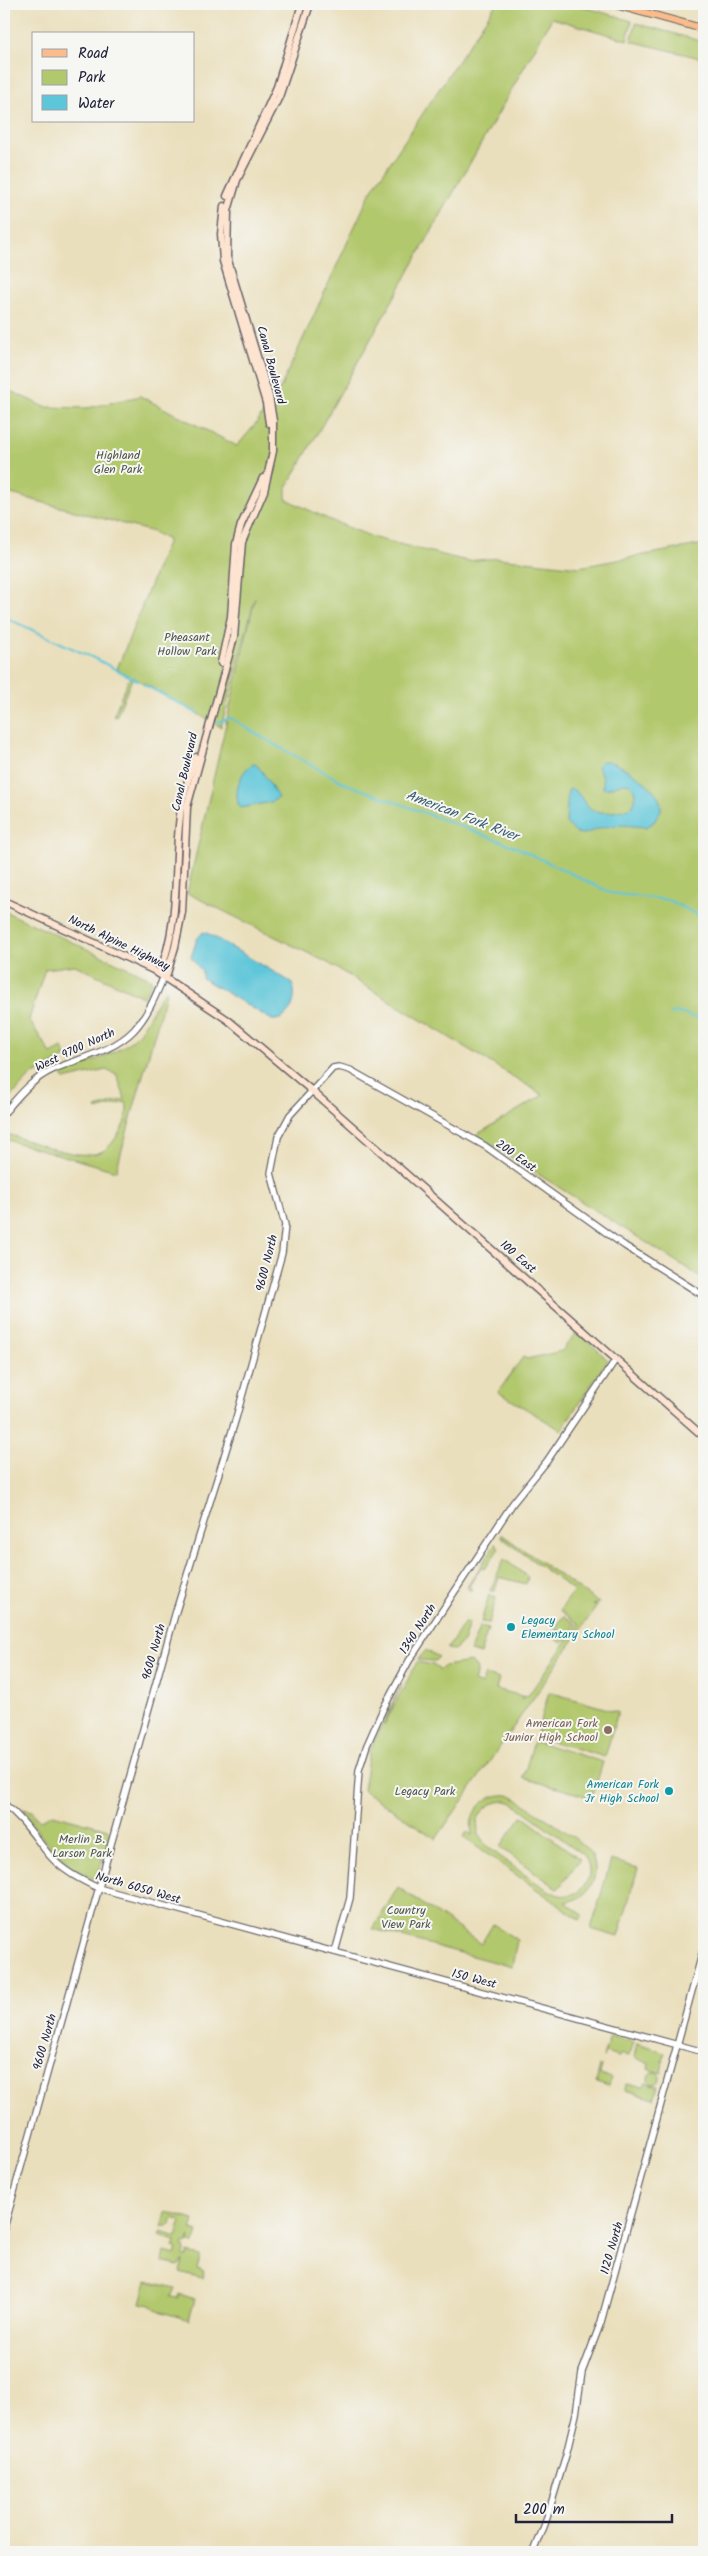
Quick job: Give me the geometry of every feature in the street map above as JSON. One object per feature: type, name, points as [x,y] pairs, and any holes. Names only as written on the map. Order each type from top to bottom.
[{"type":"main road","name":"Canal Boulevard","points":[[163,976],[175,915],[182,802],[229,631],[233,562],[237,539],[264,477],[270,440],[266,403],[223,261],[221,243],[222,216],[232,182],[258,131],[280,78],[302,4]]},
{"type":"main road","name":"Canal Boulevard","points":[[163,976],[175,947],[182,912],[187,808],[234,637],[242,542],[264,491],[273,450],[273,421],[269,396],[227,257],[228,211],[237,180],[279,97],[310,4]]},
{"type":"main road","points":[[613,4],[704,29]]},
{"type":"main road","name":"North Alpine Highway","points":[[4,901],[163,976],[228,1020],[314,1093]]},
{"type":"main road","name":"100 East","points":[[314,1093],[704,1437]]},
{"type":"street","name":"West 9700 North","points":[[4,1113],[35,1080],[103,1050],[133,1031],[148,1010],[163,976]]},
{"type":"street","name":"200 East","points":[[314,1093],[333,1068],[339,1067],[350,1070],[485,1146],[625,1246],[704,1296]]},
{"type":"street","name":"9600 North","points":[[4,2228],[176,1612],[236,1418],[284,1242],[285,1224],[271,1173],[278,1137],[290,1115],[314,1093]]},
{"type":"street","name":"1340 North","points":[[335,1952],[350,1898],[359,1770],[375,1727],[398,1680],[428,1632],[519,1494],[547,1461],[616,1359]]},
{"type":"street","name":"North 6050 West","points":[[4,1804],[17,1815],[51,1857],[66,1871],[98,1888],[238,1926]]},
{"type":"street","name":"150 West","points":[[238,1926],[704,2052]]},
{"type":"street","name":"1120 North","points":[[534,2552],[545,2524],[562,2468],[576,2414],[582,2372],[601,2322],[704,1947]]},
{"type":"green space","points":[[496,4],[574,4],[632,21],[627,40],[552,18],[286,489],[286,499],[330,520],[375,538],[467,561],[498,558],[579,567],[704,544],[704,1279],[476,1135],[543,1095],[328,963],[187,893],[255,598],[221,727],[133,677],[116,717],[113,716],[130,676],[117,669],[168,540],[153,532],[4,492],[4,388],[45,407],[88,408],[140,396],[237,446],[279,391],[371,191]]},
{"type":"green space","points":[[636,23],[704,42],[704,59],[631,41]]},
{"type":"green space","points":[[4,911],[148,977],[152,982],[143,997],[75,965],[45,969],[29,1020],[51,1054],[62,1048],[66,1057],[31,1076],[4,1104],[4,980],[6,955],[4,952]]},
{"type":"green space","points":[[167,990],[116,1171],[4,1139],[4,1133],[64,1152],[77,1154],[98,1153],[108,1147],[123,1125],[127,1114],[126,1102],[97,1110],[96,1108],[125,1099],[117,1075],[106,1070],[65,1080],[61,1073],[108,1055],[132,1040],[142,1028],[163,993]]},
{"type":"green space","points":[[577,1331],[608,1360],[561,1430],[498,1392],[523,1357],[527,1359],[562,1351]]},
{"type":"green space","name":"Legacy Park","points":[[501,1534],[599,1603],[593,1605],[597,1606],[436,1839],[363,1790],[369,1752],[402,1683],[384,1725],[417,1662],[433,1665],[440,1670],[444,1666],[471,1662],[477,1669],[474,1682],[482,1685],[485,1675],[499,1679],[496,1689],[522,1696],[522,1699],[523,1696],[527,1697],[579,1624],[560,1610],[574,1591],[501,1537]]},
{"type":"green space","points":[[496,1543],[499,1548],[485,1569],[481,1567],[469,1586],[472,1589],[470,1591],[467,1587]]},
{"type":"green space","points":[[504,1559],[528,1577],[526,1584],[499,1577],[495,1591],[490,1591]]},
{"type":"green space","points":[[489,1595],[496,1598],[489,1623],[481,1622]]},
{"type":"green space","points":[[564,1616],[576,1624],[567,1637],[555,1628]]},
{"type":"green space","points":[[465,1622],[469,1623],[463,1642],[454,1650],[447,1649]]},
{"type":"green space","points":[[480,1626],[488,1629],[480,1654],[470,1651]]},
{"type":"green space","points":[[555,1629],[567,1637],[562,1643],[550,1635]]},
{"type":"green space","points":[[426,1650],[439,1657],[435,1661],[418,1660]]},
{"type":"green space","points":[[549,1692],[618,1712],[605,1757],[536,1737]]},
{"type":"green space","points":[[534,1741],[603,1762],[592,1798],[523,1778]]},
{"type":"green space","points":[[509,1795],[522,1802],[568,1833],[590,1853],[594,1860],[595,1872],[590,1887],[581,1896],[565,1902],[583,1915],[580,1920],[463,1837],[467,1832],[472,1835],[472,1820],[477,1808],[494,1797]],"holes":[[[507,1801],[513,1803],[584,1855],[589,1873],[587,1880],[580,1890],[574,1894],[567,1895],[559,1895],[552,1892],[520,1871],[483,1842],[477,1827],[478,1820],[485,1808],[499,1802]]]},
{"type":"green space","name":"Merlin B. Larson Park","points":[[23,1809],[32,1811],[35,1817],[41,1820],[53,1814],[108,1829],[110,1833],[98,1876],[93,1879],[82,1873],[53,1850],[37,1831]]},
{"type":"green space","points":[[522,1816],[580,1859],[558,1889],[500,1847]]},
{"type":"green space","points":[[611,1860],[638,1868],[618,1937],[591,1929]]},
{"type":"green space","name":"Country View Park","points":[[398,1887],[481,1944],[493,1924],[517,1940],[512,1967],[373,1929]]},
{"type":"green space","points":[[610,2036],[634,2042],[629,2056],[621,2054],[619,2057],[605,2053],[603,2057]]},
{"type":"green space","points":[[637,2043],[665,2052],[661,2073],[648,2069],[649,2064],[634,2057]]},
{"type":"green space","points":[[600,2066],[602,2066],[600,2075],[611,2078],[609,2086],[596,2082]]},
{"type":"green space","points":[[652,2072],[656,2072],[660,2078],[656,2084],[652,2084],[648,2080],[648,2076]]},
{"type":"green space","points":[[645,2082],[658,2086],[654,2099],[625,2090],[626,2084],[644,2086]]},
{"type":"green space","points":[[166,2212],[194,2220],[191,2230],[198,2232],[194,2244],[189,2243],[190,2237],[187,2244],[183,2243],[184,2256],[187,2257],[188,2253],[201,2256],[197,2269],[204,2271],[202,2278],[180,2272],[183,2260],[178,2266],[163,2262],[165,2252],[175,2255],[177,2248],[174,2247],[175,2241],[159,2236],[161,2232],[176,2237],[181,2221],[173,2218],[171,2224],[162,2228]]},
{"type":"green space","points":[[147,2281],[175,2288],[171,2297],[178,2298],[179,2294],[195,2299],[189,2320],[155,2310],[151,2305],[141,2303]]},
{"type":"water","points":[[602,761],[608,761],[624,768],[640,778],[653,790],[659,798],[661,808],[654,822],[646,827],[623,825],[603,827],[584,834],[576,833],[566,823],[568,790],[572,789],[575,791],[590,809],[595,811],[612,812],[633,806],[635,792],[628,783],[603,788],[603,779],[598,766]]},
{"type":"water","points":[[255,764],[264,774],[278,798],[271,802],[241,808],[237,797],[239,783],[246,770]]},
{"type":"water","points":[[203,932],[291,982],[294,988],[294,1001],[284,1017],[272,1020],[202,978],[202,972],[191,957],[197,939]]},
{"type":"waterway","name":"American Fork River","points":[[4,617],[98,660],[138,681]]},
{"type":"waterway","name":"American Fork River","points":[[143,684],[197,713]]},
{"type":"waterway","name":"American Fork River","points":[[218,722],[231,718],[344,783],[516,847],[611,893],[668,900],[704,918]]},
{"type":"waterway","points":[[671,1014],[675,1012],[704,1020]]},
{"type":"place","name":"Legacy Elementary School","points":[[511,1627]]},
{"type":"place","name":"American Fork Junior High School","points":[[608,1730]]},
{"type":"place","name":"American Fork Jr High School","points":[[669,1791]]},
{"type":"park label","name":"Highland Glen Park","points":[[118,462]]},
{"type":"park label","name":"Pheasant Hollow Park","points":[[187,644]]}]
